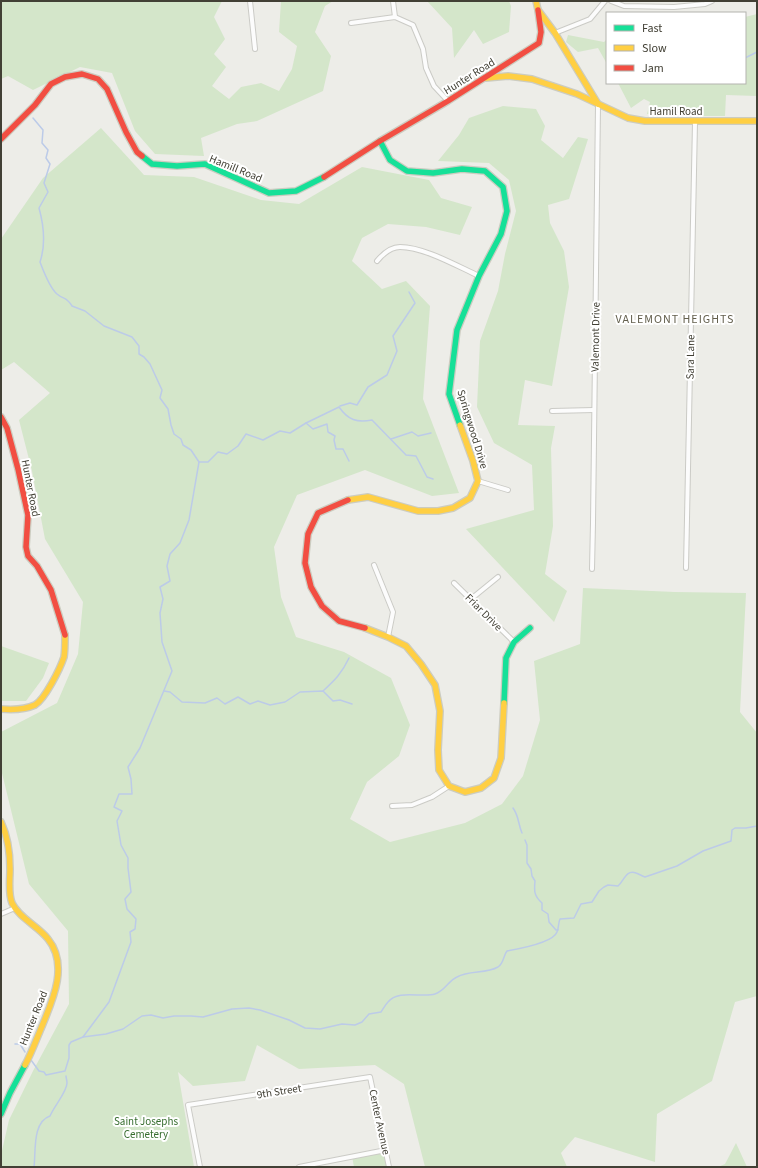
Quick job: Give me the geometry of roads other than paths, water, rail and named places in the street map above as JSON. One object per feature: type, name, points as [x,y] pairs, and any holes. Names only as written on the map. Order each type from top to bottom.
[{"type":"street","points":[[250,1],[255,49]]},
{"type":"street","points":[[393,1],[395,17]]},
{"type":"street","points":[[536,1],[538,10],[555,33],[598,105]]},
{"type":"street","points":[[555,33],[590,19],[605,1]]},
{"type":"street","points":[[611,1],[624,6],[674,7],[705,4],[712,1]]},
{"type":"street","name":"Hunter Road","points":[[380,141],[448,101],[539,43],[541,32],[538,10]]},
{"type":"street","points":[[351,23],[395,17],[414,25],[424,48],[426,68],[434,86],[448,101]]},
{"type":"street","name":"Hamill Road","points":[[1,139],[35,105],[51,84],[65,77],[82,74],[98,79],[107,89],[126,132],[137,152],[152,164],[177,166],[205,164],[269,192],[296,191],[329,174],[380,141]]},
{"type":"street","name":"Hamil Road","points":[[484,78],[508,76],[532,79],[577,94],[628,118],[645,121],[757,121]]},
{"type":"street","name":"Valemont Drive","points":[[592,569],[598,105]]},
{"type":"street","name":"Sara Lane","points":[[686,568],[695,122]]},
{"type":"street","name":"Springwood Drive","points":[[380,141],[390,160],[407,171],[434,173],[462,170],[485,171],[503,187],[507,211],[501,234],[479,276],[456,330],[449,394],[473,462],[478,481],[470,498],[453,508],[438,512],[418,511],[368,497],[344,501],[318,513],[308,534],[305,563],[311,587],[322,606],[339,620],[388,637],[406,646],[421,664],[435,685],[440,711],[438,750],[439,770],[449,786]]},
{"type":"street","points":[[377,261],[384,254],[399,247],[410,248],[437,257],[479,276]]},
{"type":"street","points":[[552,411],[594,410]]},
{"type":"street","name":"Hunter Road","points":[[1,417],[6,428],[18,469],[28,515],[26,547],[28,556],[37,566],[51,590],[66,637],[64,656],[60,667],[46,692],[36,704],[15,710],[1,709]]},
{"type":"street","points":[[478,481],[508,490]]},
{"type":"street","points":[[374,565],[393,612],[388,637]]},
{"type":"street","points":[[471,599],[498,576]]},
{"type":"street","name":"Friar Drive","points":[[454,583],[514,642]]},
{"type":"street","points":[[392,806],[412,805],[432,797],[449,786],[465,792],[481,788],[494,778],[502,758],[506,658],[514,642],[530,628]]},
{"type":"street","points":[[1,822],[4,828],[10,858],[10,887],[12,901],[15,908],[1,914]]},
{"type":"street","name":"Hunter Road","points":[[1,1114],[4,1104],[28,1058],[46,1017],[54,996],[58,978],[53,947],[47,937],[15,908]]},
{"type":"street","name":"9th Street","points":[[200,1167],[188,1105],[370,1076]]},
{"type":"street","name":"Center Avenue","points":[[370,1076],[389,1167]]},
{"type":"street","points":[[299,1167],[386,1150]]},
{"type":"waterway","points":[[746,58],[757,52]]},
{"type":"waterway","points":[[33,118],[43,130],[42,143],[48,150],[46,158],[50,164],[44,183],[48,192],[39,208],[44,235],[40,262],[47,279],[55,292],[59,296],[66,299],[72,306],[85,311],[104,326],[132,337],[139,346],[139,354],[150,364],[162,390],[160,398],[168,409],[174,434],[181,439],[183,445],[191,450],[199,462],[189,520],[180,543],[170,554],[167,566],[170,581],[160,587],[163,599],[160,613],[162,642],[172,671],[140,748],[128,767],[131,779],[132,794],[119,794],[114,807],[122,811],[117,821],[121,845],[128,858],[131,892],[125,899],[127,909],[136,919],[135,929],[130,932],[131,942],[109,1002],[83,1037]]},
{"type":"waterway","points":[[340,406],[350,403],[357,405],[368,387],[387,375],[397,351],[393,336],[415,303],[409,292]]},
{"type":"waterway","points":[[199,462],[208,462],[218,452],[227,454],[238,446],[246,434],[263,440],[280,431],[290,433],[306,423],[339,407],[349,418],[353,420],[372,420],[406,455],[416,456],[427,477],[433,479]]},
{"type":"waterway","points":[[306,423],[313,429],[327,424],[328,432],[335,436],[334,440],[336,449],[343,449],[349,461]]},
{"type":"waterway","points":[[391,439],[412,432],[418,436],[431,433]]},
{"type":"waterway","points":[[323,691],[338,676],[349,658]]},
{"type":"waterway","points":[[164,691],[170,692],[182,702],[205,703],[217,698],[225,704],[238,697],[250,704],[258,701],[270,705],[285,702],[300,692],[323,691],[333,701],[340,700],[352,704]]},
{"type":"waterway","points":[[513,808],[522,833]]},
{"type":"waterway","points":[[31,1060],[39,1071],[44,1072],[46,1075],[65,1071],[69,1058],[69,1045],[71,1042],[83,1037],[106,1034],[123,1029],[142,1016],[151,1015],[163,1018],[174,1016],[203,1017],[232,1009],[249,1008],[260,1010],[289,1020],[305,1028],[320,1029],[342,1024],[355,1025],[362,1022],[369,1014],[381,1012],[392,998],[404,995],[430,995],[438,993],[454,979],[462,975],[467,973],[488,971],[498,967],[507,951],[535,945],[549,939],[557,932],[560,919],[574,918],[581,904],[592,902],[599,891],[608,885],[618,886],[627,874],[633,872],[645,877],[677,866],[703,851],[731,841],[732,830],[735,828],[757,826]]},
{"type":"waterway","points":[[525,840],[527,845],[527,863],[531,869],[532,876],[535,881],[536,896],[542,903],[542,910],[548,914],[549,922],[556,930],[558,930]]},
{"type":"waterway","points":[[15,1044],[20,1044],[25,1052]]},
{"type":"waterway","points":[[34,1167],[36,1138],[40,1124],[44,1119],[50,1116],[65,1091],[67,1083],[66,1076]]},
{"type":"district","name":"VALEMONT HEIGHTS","points":[[675,319]]},
{"type":"park label","name":"Saint Josephs Cemetery","points":[[146,1127]]}]
